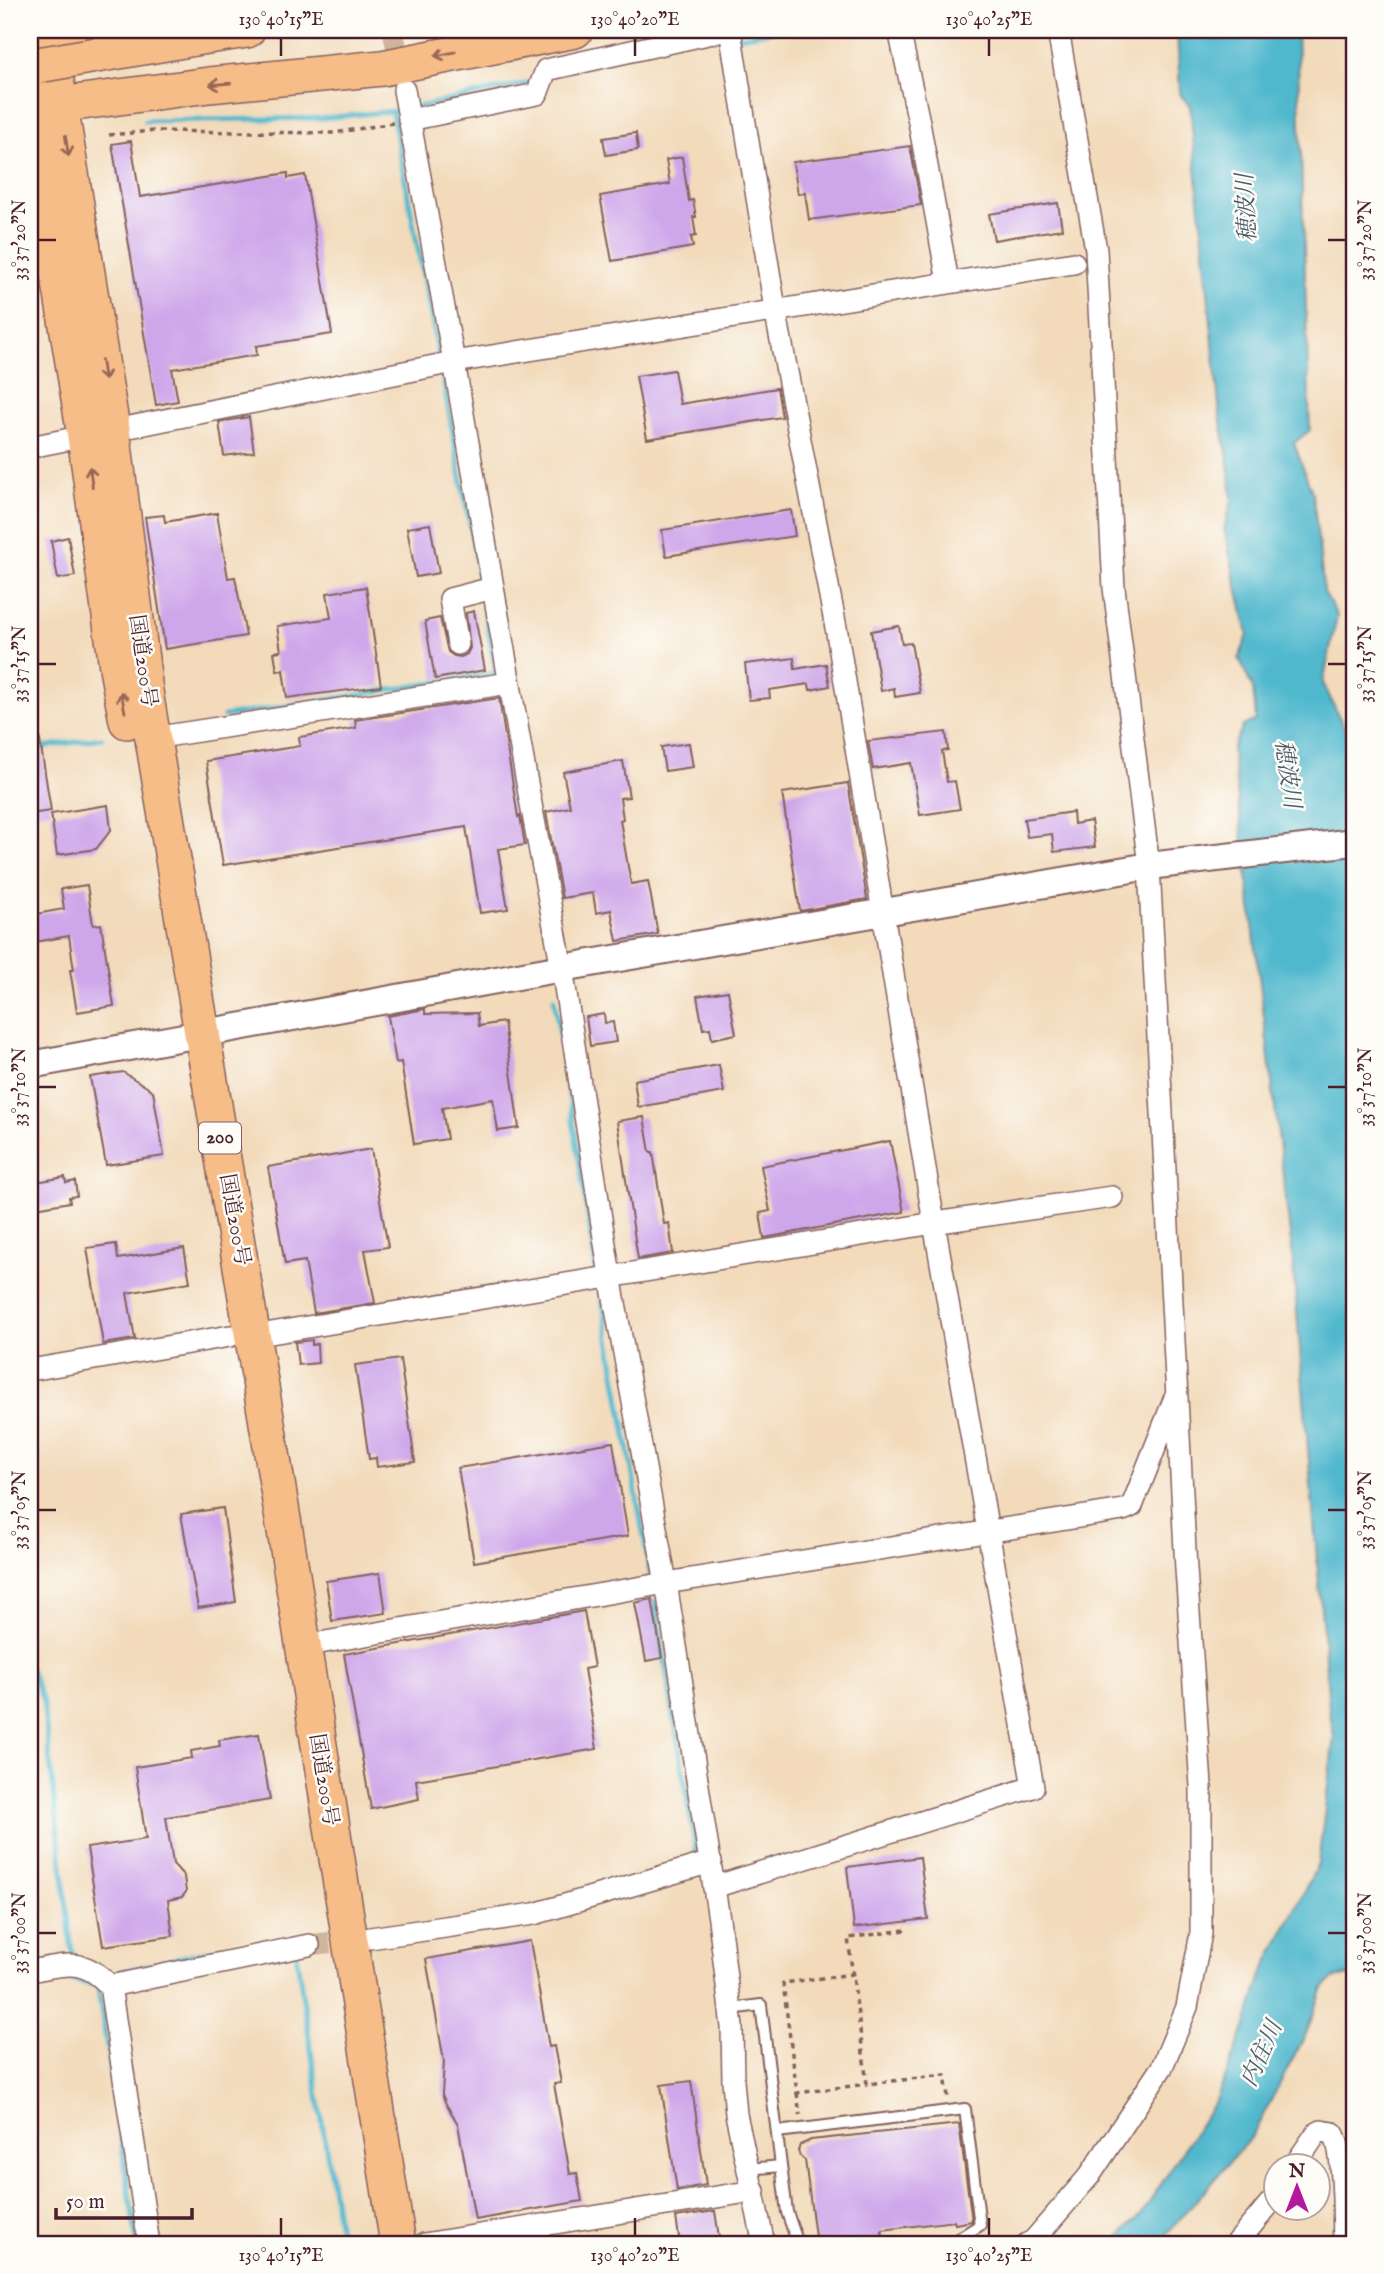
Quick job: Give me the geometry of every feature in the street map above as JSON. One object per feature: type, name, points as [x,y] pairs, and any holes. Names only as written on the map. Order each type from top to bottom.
[{"type":"highway","points":[[39,50],[99,30]]},
{"type":"highway","points":[[39,50],[195,38],[247,30]]},
{"type":"highway","points":[[38,105],[382,68],[575,30]]},
{"type":"highway","name":"国道200号","points":[[39,50],[38,105],[153,738],[191,1036],[242,1335],[302,1646],[398,2244]]},
{"type":"highway","name":"国道200号","points":[[99,433],[118,674],[162,908],[191,1036]]},
{"type":"highway","name":"国道200号","points":[[242,1335],[375,2244]]},
{"type":"street","points":[[899,30],[948,282]]},
{"type":"street","points":[[1027,2244],[1033,2241],[1090,2175],[1161,2067],[1187,2007],[1201,1933],[1201,1786],[1185,1569],[1149,866],[1114,588],[1096,250],[1058,30]]},
{"type":"street","points":[[714,1887],[1032,1787],[934,1223],[841,656],[775,309],[730,34],[546,70],[537,94],[403,109],[484,590],[509,682],[562,968],[610,1276],[666,1583],[711,1862],[714,1887],[730,2009],[736,2114],[764,2244]]},
{"type":"street","points":[[30,447],[445,364],[1074,263]]},
{"type":"street","points":[[458,644],[450,599],[484,590]]},
{"type":"street","points":[[153,738],[509,682]]},
{"type":"street","points":[[30,1065],[562,968],[1149,866],[1354,842]]},
{"type":"street","points":[[30,1370],[934,1223],[1112,1197]]},
{"type":"street","points":[[302,1646],[666,1583],[1123,1510],[1132,1506],[1177,1395]]},
{"type":"street","points":[[370,1938],[534,1914],[711,1862]]},
{"type":"street","points":[[110,1986],[309,1945]]},
{"type":"street","points":[[30,1971],[83,1965],[98,1972],[110,1986],[149,2244]]},
{"type":"street","points":[[1303,2152],[1315,2134],[1321,2131],[1333,2133],[1337,2138],[1344,2244]]},
{"type":"street","points":[[425,2244],[754,2191]]},
{"type":"street","points":[[1236,2244],[1262,2213]]},
{"type":"lane","points":[[730,2009],[761,2005],[787,2212],[798,2244]]},
{"type":"lane","points":[[777,2132],[965,2109],[979,2225],[950,2244]]},
{"type":"lane","points":[[748,2169],[781,2165]]},
{"type":"path","points":[[109,135],[153,131],[334,132],[403,109]]},
{"type":"path","points":[[867,2084],[848,1938],[905,1930]]},
{"type":"path","points":[[801,2129],[783,1983],[853,1974]]},
{"type":"path","points":[[797,2093],[945,2075],[950,2111]]},
{"type":"water","points":[[1177,30],[1297,30],[1310,430],[1294,443],[1313,495],[1324,592],[1337,616],[1323,683],[1348,736],[1350,897],[1354,903],[1354,1974],[1333,1979],[1323,1988],[1306,2034],[1252,2136],[1158,2244],[1113,2244],[1141,2215],[1217,2098],[1245,2028],[1263,1972],[1318,1864],[1334,1737],[1329,1707],[1292,1251],[1232,749],[1243,726],[1256,720],[1253,689],[1239,658],[1248,635],[1224,529],[1232,500],[1229,464],[1220,416],[1190,106],[1180,94]]},
{"type":"building","points":[[636,133],[638,150],[606,155],[603,138]]},
{"type":"building","points":[[131,141],[140,197],[288,173],[288,178],[305,175],[332,334],[256,346],[257,355],[172,369],[178,401],[156,405],[112,144]]},
{"type":"building","points":[[910,146],[921,205],[809,220],[805,193],[798,194],[793,162]]},
{"type":"building","points":[[682,157],[689,201],[693,200],[696,217],[693,217],[696,236],[691,237],[693,247],[612,261],[600,196],[670,184],[666,160]]},
{"type":"building","points":[[1058,203],[1062,229],[994,240],[989,214]]},
{"type":"building","points":[[674,370],[680,404],[777,388],[782,417],[647,439],[636,376]]},
{"type":"building","points":[[249,417],[254,452],[224,456],[219,422]]},
{"type":"building","points":[[791,510],[795,536],[666,556],[662,530]]},
{"type":"building","points":[[217,513],[228,578],[235,577],[246,636],[165,649],[145,517],[164,515],[165,522]]},
{"type":"building","points":[[430,524],[439,573],[416,577],[407,528]]},
{"type":"building","points":[[68,537],[75,576],[58,579],[51,541]]},
{"type":"building","points":[[366,587],[381,686],[287,698],[283,670],[277,671],[274,652],[281,651],[277,626],[331,618],[327,593]]},
{"type":"building","points":[[474,611],[485,670],[435,679],[425,621],[440,618],[448,652],[461,657],[467,654],[470,648],[466,613]]},
{"type":"building","points":[[899,626],[902,644],[911,643],[920,693],[895,697],[894,688],[881,691],[871,631]]},
{"type":"building","points":[[794,658],[795,669],[826,664],[830,686],[810,690],[809,684],[769,690],[770,698],[749,700],[745,664]]},
{"type":"building","points":[[499,698],[525,845],[498,849],[508,909],[480,913],[466,827],[223,865],[206,761],[300,746],[299,737],[356,728],[355,720]]},
{"type":"building","points":[[38,728],[51,811],[30,814],[30,729]]},
{"type":"building","points":[[946,732],[948,750],[942,751],[947,782],[955,781],[960,809],[920,815],[911,763],[873,769],[868,741]]},
{"type":"building","points":[[689,743],[693,767],[665,771],[661,747]]},
{"type":"building","points":[[623,761],[629,797],[620,798],[623,819],[620,820],[631,884],[648,881],[658,934],[617,941],[611,910],[596,913],[593,893],[562,898],[546,812],[570,807],[563,772]]},
{"type":"building","points":[[848,783],[867,899],[800,911],[782,793]]},
{"type":"building","points":[[108,805],[111,830],[96,849],[57,855],[51,814]]},
{"type":"building","points":[[1073,812],[1074,824],[1091,821],[1095,847],[1054,852],[1052,834],[1027,837],[1024,819]]},
{"type":"building","points":[[87,885],[93,925],[101,924],[114,1006],[77,1012],[70,970],[74,970],[69,936],[30,943],[30,915],[64,909],[61,889]]},
{"type":"building","points":[[728,991],[736,1034],[712,1039],[710,1028],[703,1029],[697,996]]},
{"type":"building","points":[[425,1009],[425,1014],[477,1013],[479,1026],[504,1022],[519,1128],[498,1131],[493,1099],[442,1108],[447,1139],[414,1144],[401,1062],[396,1063],[388,1016]]},
{"type":"building","points":[[604,1014],[605,1023],[613,1022],[616,1042],[590,1046],[586,1017]]},
{"type":"building","points":[[719,1065],[724,1092],[638,1107],[634,1080]]},
{"type":"building","points":[[123,1072],[153,1091],[164,1156],[106,1165],[90,1077]]},
{"type":"building","points":[[644,1117],[650,1152],[653,1152],[664,1224],[669,1223],[673,1253],[638,1259],[617,1121]]},
{"type":"building","points":[[890,1141],[904,1212],[764,1238],[760,1213],[770,1211],[761,1166]]},
{"type":"building","points":[[371,1149],[388,1247],[365,1250],[375,1303],[314,1313],[305,1261],[285,1264],[268,1167]]},
{"type":"building","points":[[65,1177],[66,1183],[75,1181],[77,1196],[69,1197],[70,1202],[30,1209],[30,1183]]},
{"type":"building","points":[[116,1244],[118,1259],[184,1248],[190,1282],[127,1293],[135,1339],[103,1344],[87,1248]]},
{"type":"building","points":[[312,1340],[312,1345],[317,1344],[318,1363],[298,1365],[295,1342]]},
{"type":"building","points":[[400,1359],[415,1462],[377,1467],[376,1458],[369,1459],[355,1365]]},
{"type":"building","points":[[613,1442],[628,1536],[474,1562],[458,1468]]},
{"type":"building","points":[[223,1508],[236,1602],[198,1608],[181,1514]]},
{"type":"building","points":[[380,1573],[386,1613],[332,1621],[326,1581]]},
{"type":"building","points":[[652,1599],[662,1658],[646,1661],[635,1603]]},
{"type":"building","points":[[584,1611],[594,1667],[584,1669],[597,1749],[416,1780],[419,1799],[371,1809],[344,1654]]},
{"type":"building","points":[[259,1734],[270,1800],[166,1817],[173,1864],[184,1876],[186,1892],[182,1897],[168,1900],[173,1936],[103,1946],[87,1848],[146,1839],[135,1767],[192,1758],[191,1751],[220,1746],[219,1740]]},
{"type":"building","points":[[920,1857],[928,1919],[854,1928],[847,1867]]},
{"type":"building","points":[[530,1941],[549,2047],[554,2046],[561,2083],[554,2084],[570,2174],[577,2173],[582,2201],[475,2220],[458,2124],[442,2094],[444,2061],[426,1959]]},
{"type":"building","points":[[691,2081],[706,2185],[677,2190],[661,2085]]},
{"type":"building","points":[[959,2124],[972,2221],[882,2230],[883,2244],[816,2244],[805,2160],[798,2151],[800,2145],[811,2140]]},
{"type":"building","points":[[715,2211],[720,2244],[680,2244],[676,2217]]},
{"type":"waterway","points":[[735,38],[777,30]]},
{"type":"waterway","points":[[413,108],[537,81]]},
{"type":"waterway","points":[[145,121],[323,118],[404,110]]},
{"type":"waterway","points":[[392,112],[439,359]]},
{"type":"waterway","points":[[441,369],[481,586]]},
{"type":"waterway","points":[[482,596],[497,679]]},
{"type":"waterway","points":[[224,716],[496,673]]},
{"type":"waterway","points":[[30,749],[102,738]]},
{"type":"waterway","points":[[554,998],[596,1268]]},
{"type":"waterway","points":[[600,1288],[651,1578]]},
{"type":"waterway","points":[[655,1601],[697,1857],[694,1858]]},
{"type":"waterway","points":[[30,1669],[43,1701],[73,1960]]},
{"type":"waterway","points":[[111,1975],[198,1953],[272,1942]]},
{"type":"waterway","points":[[296,1953],[341,2244]]},
{"type":"waterway","points":[[30,1983],[89,1978]]},
{"type":"waterway","points":[[65,1979],[96,1985],[98,1988],[137,2244]]},
{"type":"tunnel","points":[[393,30],[402,76]]},
{"type":"tunnel","points":[[309,1945],[359,1939]]},
{"type":"water label","name":"穂波川","points":[[1247,208]]},
{"type":"water label","name":"穂波川","points":[[1287,774]]},
{"type":"water label","name":"内住川","points":[[1262,2054]]}]
